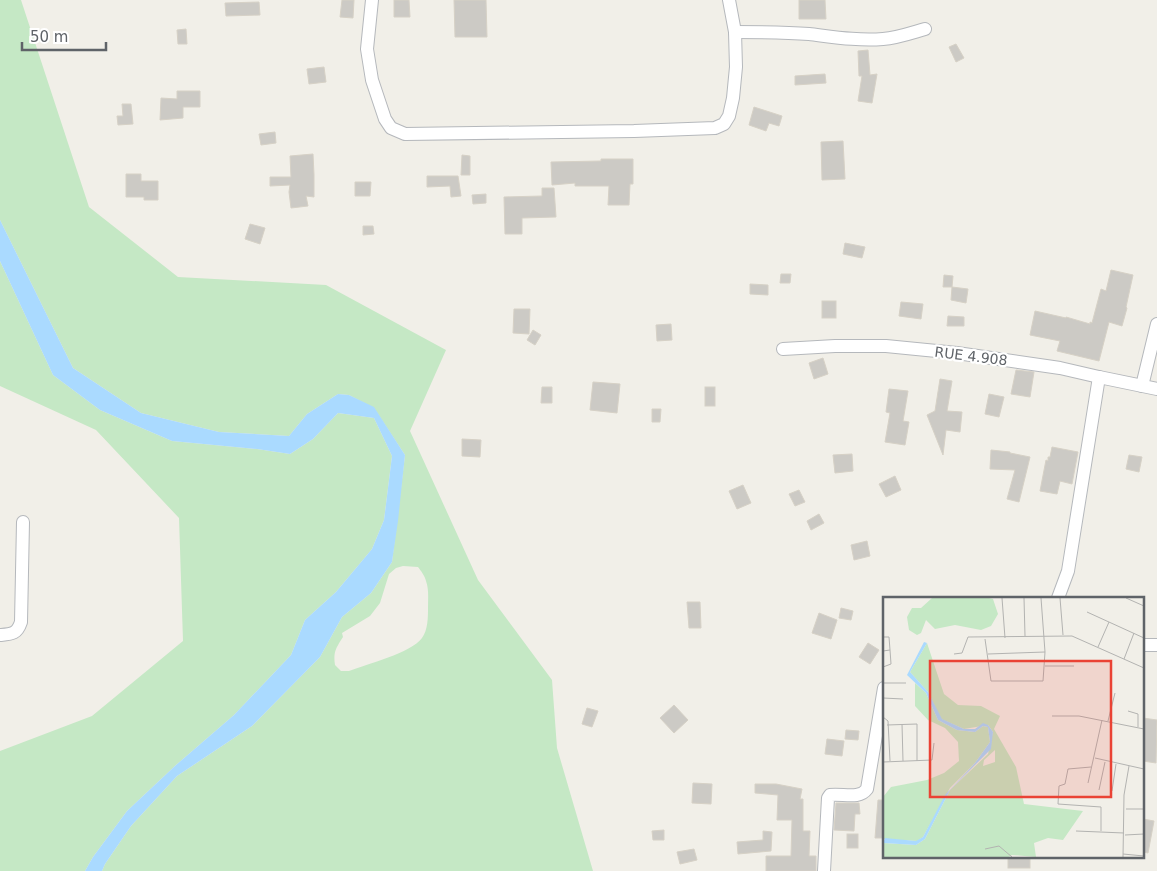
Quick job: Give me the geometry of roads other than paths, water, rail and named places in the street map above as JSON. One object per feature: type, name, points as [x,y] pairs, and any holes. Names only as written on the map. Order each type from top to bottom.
[{"type":"street","points":[[372,0],[367,49],[372,80],[385,119],[392,128],[405,134],[715,128],[724,124],[729,116],[733,98],[736,67],[735,32],[729,0]]},
{"type":"street","points":[[735,32],[779,32],[844,38],[883,39],[925,29]]},
{"type":"street","points":[[1142,386],[1157,324]]},
{"type":"street","name":"RUE 4.908","points":[[783,349],[886,346],[957,352],[1060,368],[1157,389]]},
{"type":"street","points":[[1058,597],[1068,571],[1099,377]]},
{"type":"street","points":[[0,635],[14,633],[19,629],[21,622],[22,522]]},
{"type":"street","points":[[1144,644],[1157,645]]},
{"type":"street","points":[[824,871],[828,798],[830,795],[835,794],[860,795],[867,789],[883,694]]},
{"type":"water","points":[[0,220],[73,368],[141,413],[219,432],[289,436],[307,414],[338,394],[349,395],[374,407],[405,455],[392,562],[371,593],[342,617],[320,657],[252,726],[177,776],[131,826],[102,871],[85,871],[127,811],[176,765],[234,715],[291,655],[305,620],[336,592],[372,549],[384,520],[392,456],[374,418],[338,413],[313,439],[290,454],[172,441],[100,410],[53,375],[0,261]]}]
